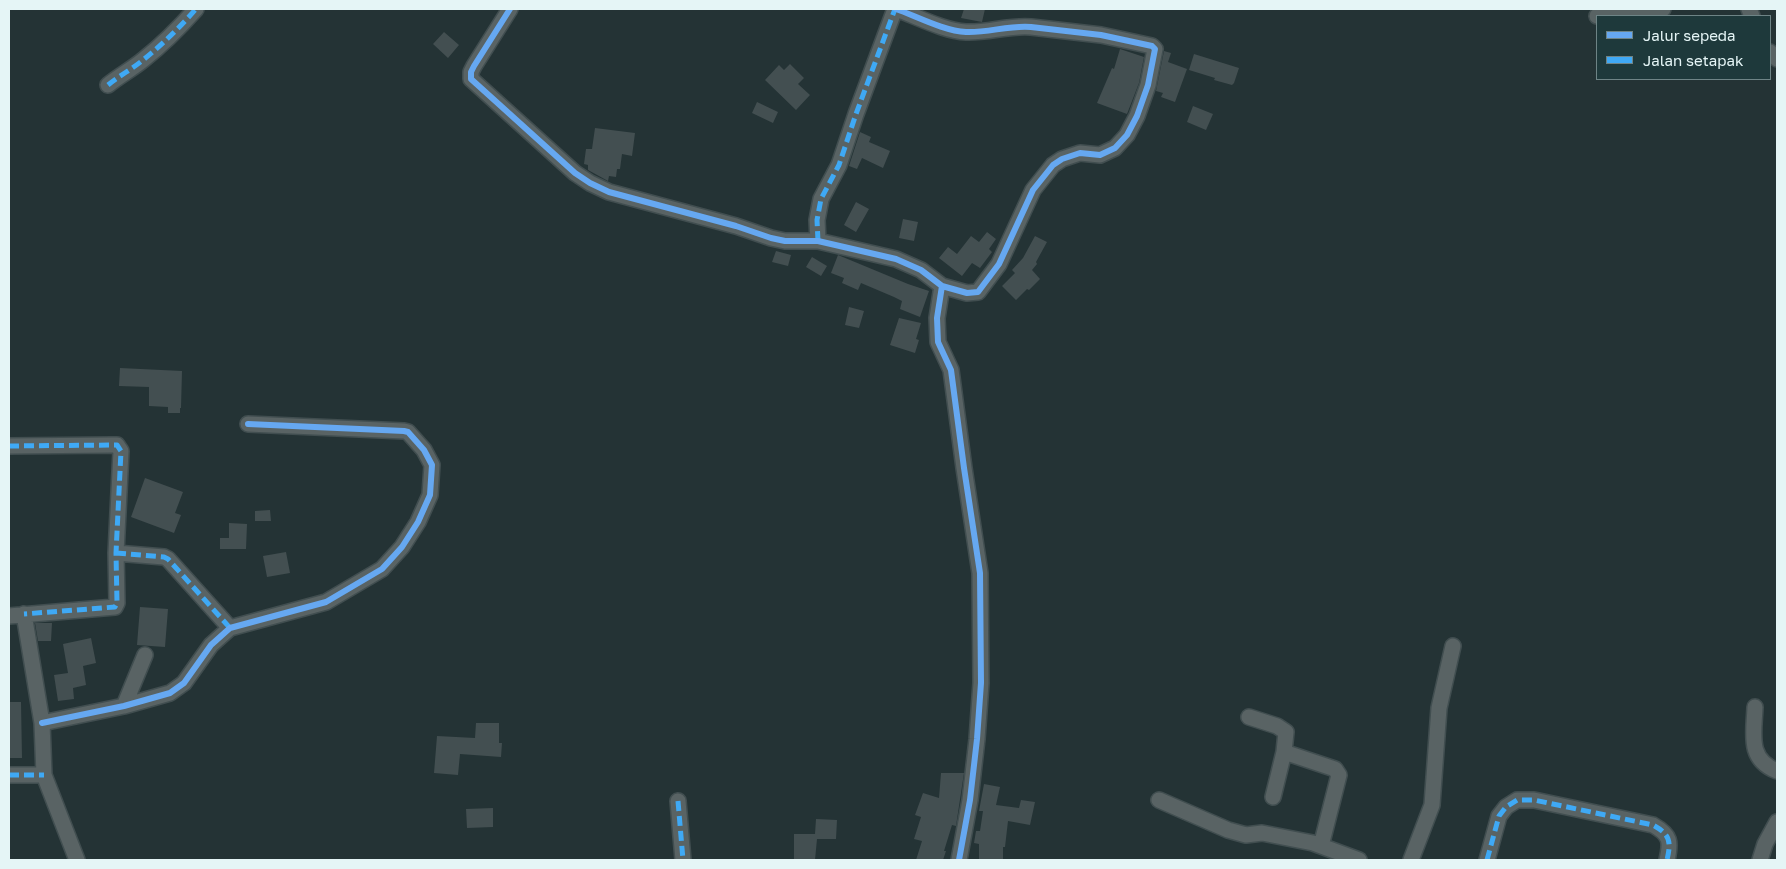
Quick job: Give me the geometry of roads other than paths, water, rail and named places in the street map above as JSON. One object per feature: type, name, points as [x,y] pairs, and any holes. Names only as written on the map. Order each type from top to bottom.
[{"type":"street","points":[[108,85],[142,61],[196,9]]},
{"type":"street","points":[[510,9],[474,66],[471,72],[471,79],[575,173],[590,183],[609,192],[736,226],[771,238],[786,241],[818,241],[896,259],[921,270],[942,286],[967,293],[978,292],[999,264],[1033,190],[1052,165],[1062,158],[1080,153],[1100,155],[1115,148],[1126,135],[1137,116],[1148,85],[1156,52],[1152,46],[1101,35],[1031,27],[1020,26],[993,31],[963,32],[896,9],[856,114],[839,165],[821,199],[817,220],[818,241]]},
{"type":"street","points":[[1608,15],[1662,9]]},
{"type":"street","points":[[942,286],[937,318],[938,342],[951,370],[980,573],[981,683],[977,740],[970,800],[959,860]]},
{"type":"street","points":[[42,723],[124,706],[161,696],[175,690],[188,678],[211,645],[230,628],[326,602],[382,569],[402,547],[418,522],[428,500],[431,485],[432,465],[424,450],[408,432],[248,424]]},
{"type":"street","points":[[9,446],[112,445],[119,447],[121,451],[116,553],[117,603],[115,607],[16,615],[42,723],[44,775],[77,860]]},
{"type":"street","points":[[116,553],[164,557],[168,559],[230,628]]},
{"type":"street","points":[[1411,860],[1432,804],[1439,708],[1453,646]]},
{"type":"street","points":[[124,706],[145,655]]},
{"type":"street","points":[[1755,707],[1754,743],[1759,760],[1767,767],[1777,771]]},
{"type":"street","points":[[1249,717],[1277,726],[1286,732],[1284,752],[1273,797]]},
{"type":"street","points":[[1284,752],[1335,769],[1338,772],[1321,846]]},
{"type":"street","points":[[9,775],[44,775]]},
{"type":"street","points":[[1487,860],[1499,816],[1511,803],[1524,799],[1572,807],[1654,826],[1668,836],[1670,844],[1667,860]]},
{"type":"street","points":[[1159,800],[1228,830],[1246,835],[1262,832],[1313,842],[1359,860]]},
{"type":"street","points":[[678,801],[683,860]]},
{"type":"street","points":[[1760,860],[1765,844],[1777,822]]}]
